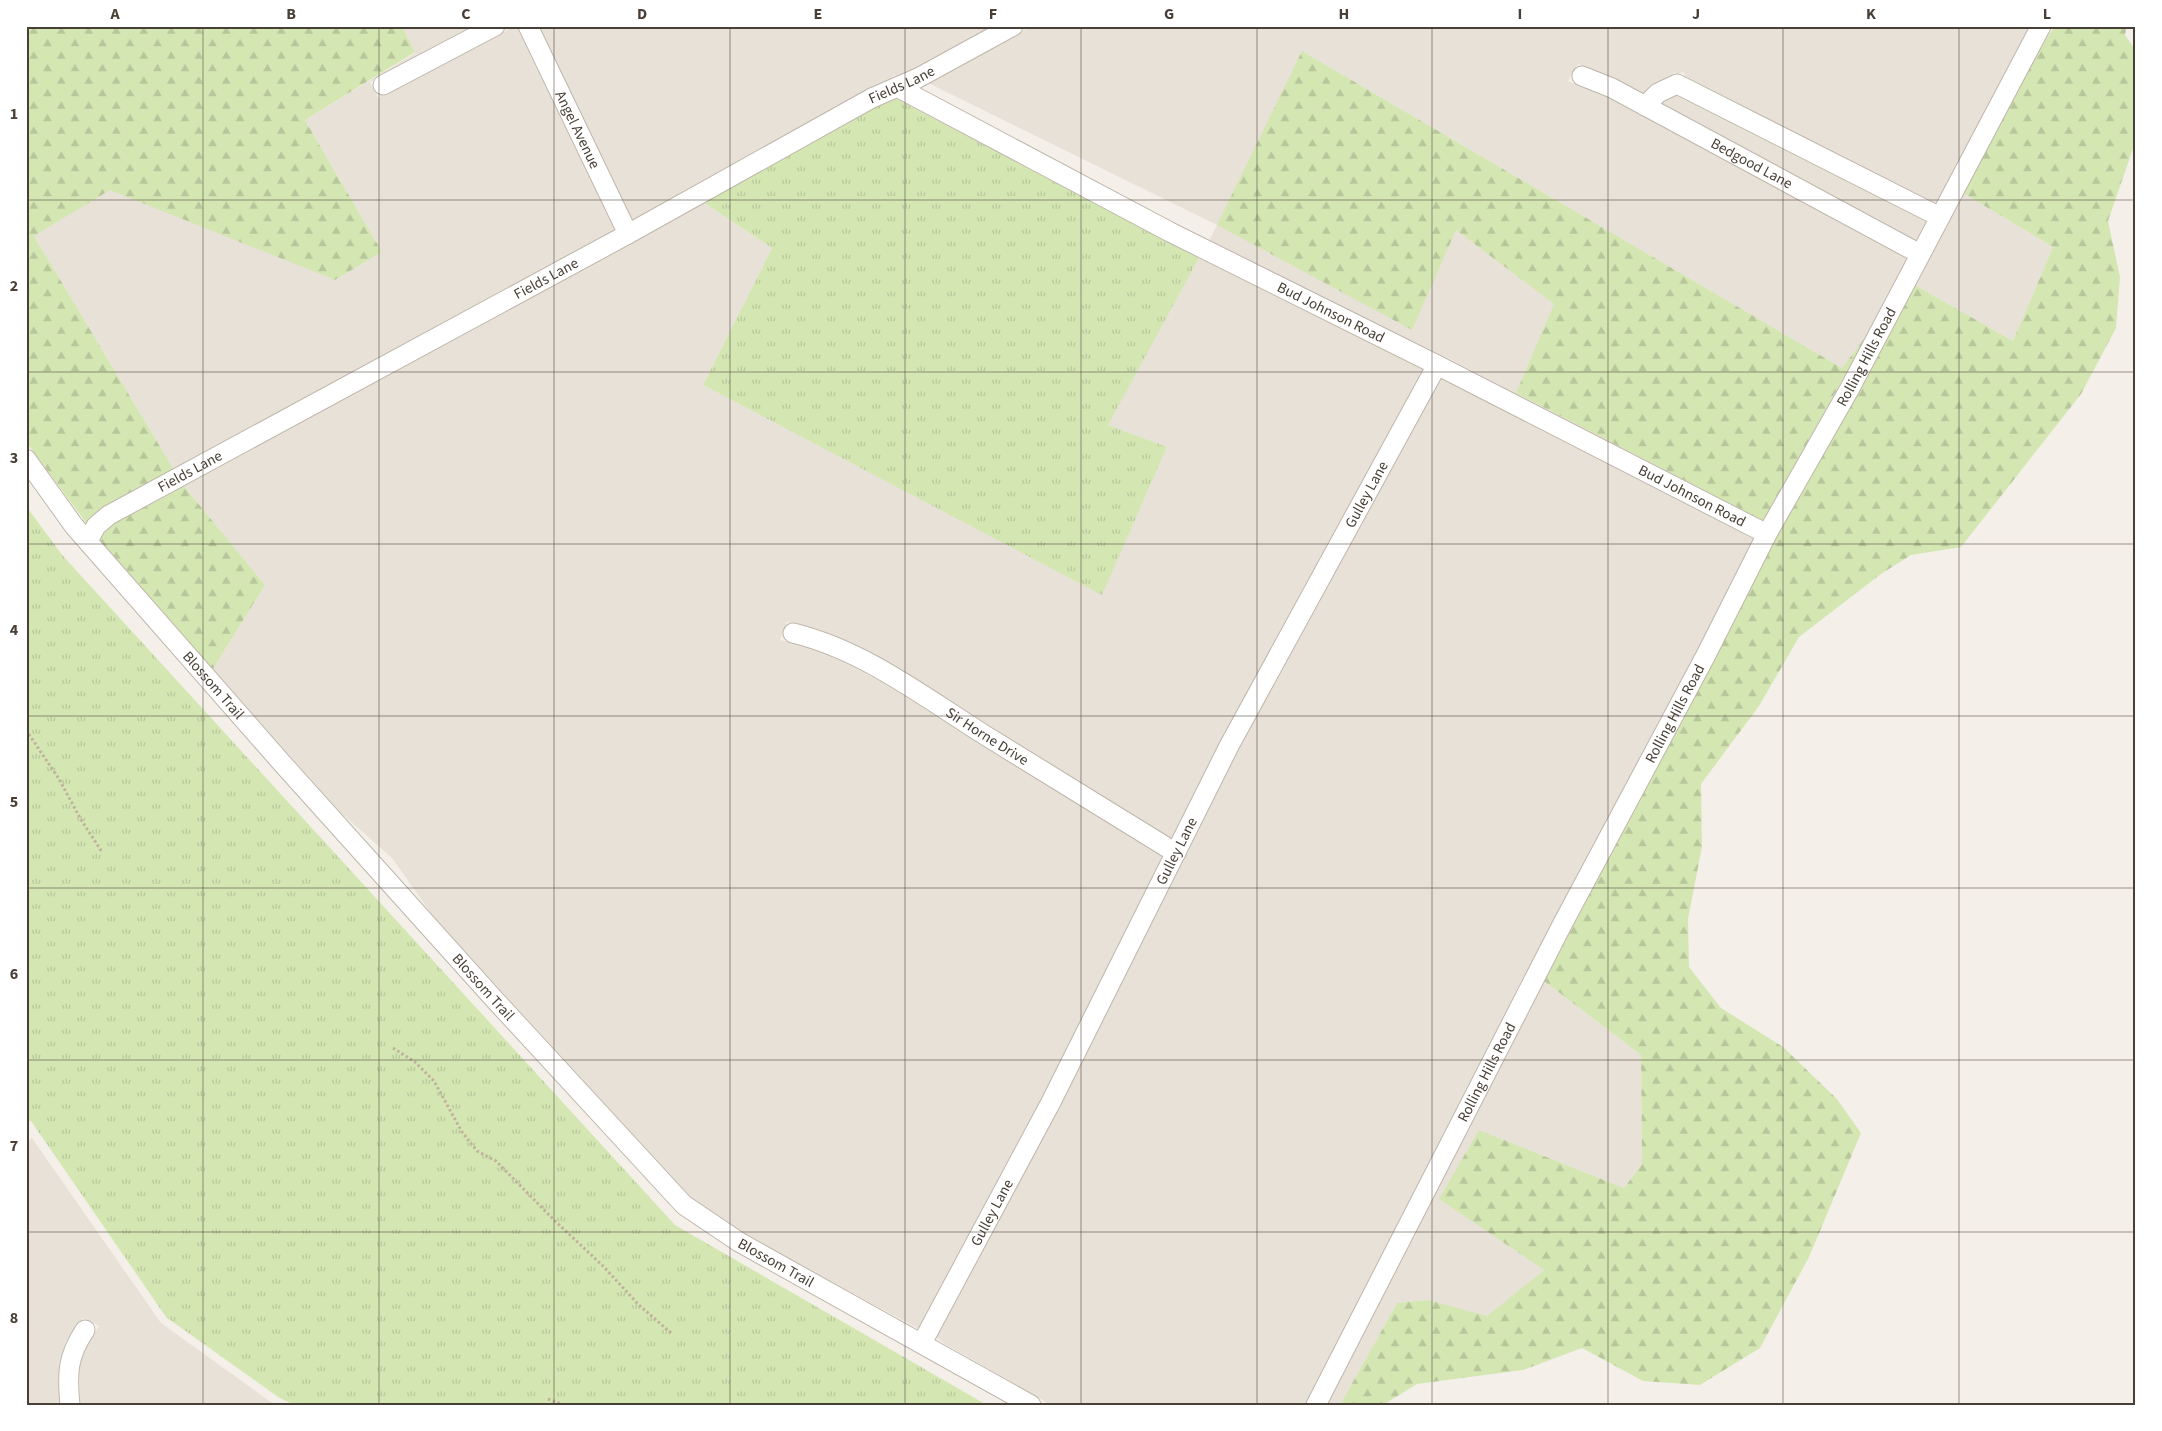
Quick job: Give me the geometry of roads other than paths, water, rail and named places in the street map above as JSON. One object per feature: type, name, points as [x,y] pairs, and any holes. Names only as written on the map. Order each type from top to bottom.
[{"type":"street","points":[[382,85],[495,26]]},
{"type":"street","name":"Angel Avenue","points":[[528,26],[628,234]]},
{"type":"street","name":"Fields Lane","points":[[88,541],[96,526],[109,515],[628,234],[872,98],[918,78],[1014,26]]},
{"type":"street","name":"Rolling Hills Road","points":[[1316,1405],[1563,923],[1706,655],[1767,534],[1850,388],[2041,26]]},
{"type":"street","name":"Bedgood Lane","points":[[1582,76],[1612,88],[1920,254]]},
{"type":"street","points":[[1646,106],[1658,93],[1677,84],[1940,217]]},
{"type":"street","name":"Bud Johnson Road","points":[[896,87],[1170,232],[1437,365],[1767,534]]},
{"type":"street","name":"Gulley Lane","points":[[922,1343],[1051,1102],[1229,746],[1437,365]]},
{"type":"street","name":"Blossom Trail","points":[[26,459],[88,541],[275,755],[482,986],[684,1205],[740,1242],[1031,1405]]},
{"type":"street","name":"Sir Horne Drive","points":[[793,633],[827,643],[890,674],[1176,853]]},
{"type":"street","points":[[70,1405],[69,1362],[76,1343],[85,1330]]}]
